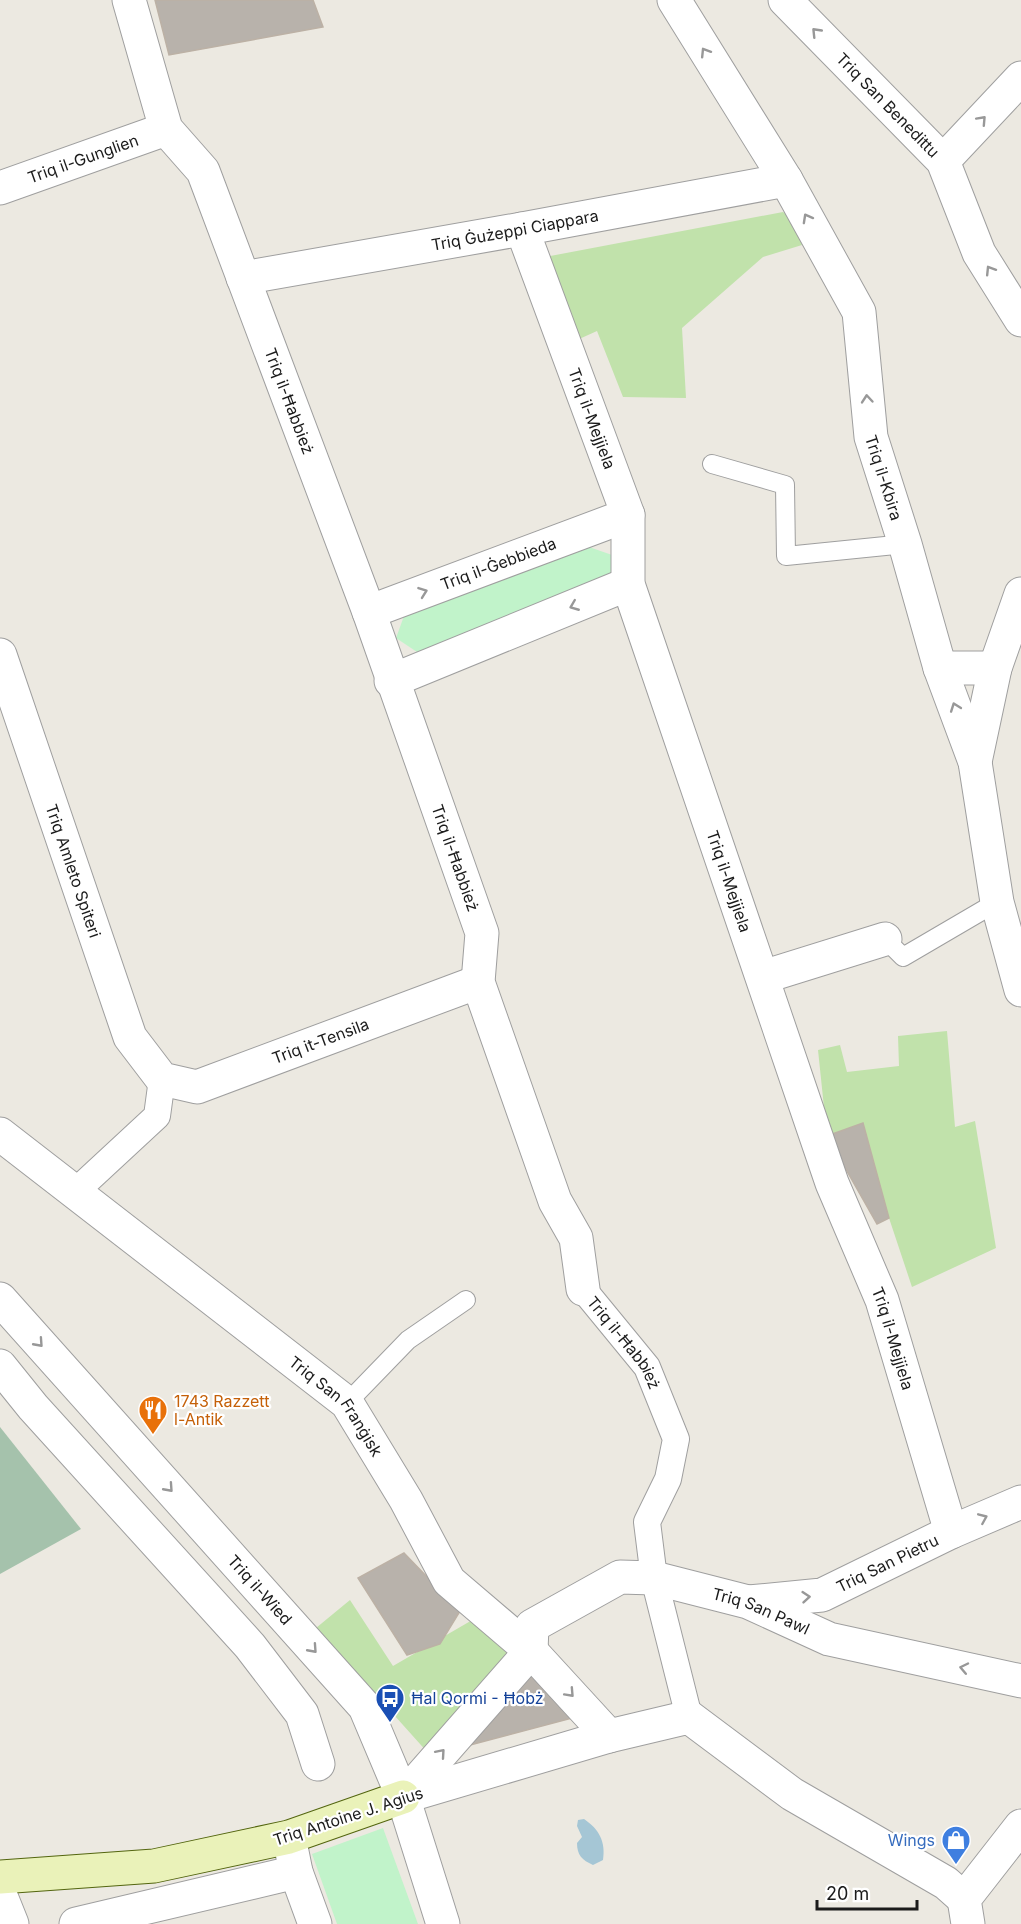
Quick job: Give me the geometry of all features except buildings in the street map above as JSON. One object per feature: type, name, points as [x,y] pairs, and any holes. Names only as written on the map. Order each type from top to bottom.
[{"type":"main road","name":"Triq Antoine J. Agius","points":[[0,1877],[154,1866],[289,1837],[403,1797]]},
{"type":"street","name":"Triq il-Ħabbież","points":[[129,0],[166,129],[203,171],[369,612],[391,681],[482,933],[478,981],[555,1201],[576,1238],[583,1289],[647,1367],[676,1439],[668,1479],[647,1522],[654,1578],[689,1717]]},
{"type":"street","name":"Triq San Benedittu","points":[[785,0],[943,161],[979,253],[1021,320]]},
{"type":"street","name":"Triq il-Kbira","points":[[681,3],[786,180],[859,312],[871,437],[905,544],[940,668],[975,762],[997,902],[1016,957],[1021,990]]},
{"type":"street","points":[[943,161],[1021,78]]},
{"type":"street","name":"Triq il-Gunglien","points":[[0,188],[166,129]]},
{"type":"street","name":"Triq Ġużeppi Ciappara","points":[[243,278],[786,180]]},
{"type":"street","name":"Triq il-Mejjiela","points":[[522,229],[628,515],[628,584],[832,1183],[882,1300],[951,1532]]},
{"type":"street","name":"Triq il-Ġebbieda","points":[[369,612],[628,515]]},
{"type":"street","points":[[391,681],[628,584]]},
{"type":"street","points":[[975,762],[995,668],[1021,594]]},
{"type":"street","name":"Triq Amleto Spiteri","points":[[0,655],[130,1037],[162,1079]]},
{"type":"street","points":[[940,668],[995,668]]},
{"type":"street","points":[[763,977],[885,939]]},
{"type":"street","name":"Triq it-Tensila","points":[[162,1079],[197,1087],[478,981]]},
{"type":"street","points":[[75,1192],[157,1116],[162,1079]]},
{"type":"street","name":"Triq San Franġisk","points":[[0,1134],[347,1403],[406,1500],[449,1581],[531,1651],[609,1736]]},
{"type":"street","name":"Triq il-Wied","points":[[0,1299],[365,1707],[403,1797],[443,1924]]},
{"type":"street","points":[[0,1366],[33,1407],[250,1646],[302,1714],[318,1764]]},
{"type":"street","name":"Triq San Pietru","points":[[748,1602],[822,1595],[951,1532],[1021,1502]]},
{"type":"street","name":"Triq San Pawl","points":[[531,1651],[532,1626],[620,1577],[654,1578],[748,1602],[830,1639],[1021,1681]]},
{"type":"street","points":[[403,1797],[531,1651]]},
{"type":"street","points":[[689,1717],[792,1794],[946,1883],[966,1912],[1021,1826]]},
{"type":"street","name":"Triq Antoine J. Agius","points":[[403,1797],[609,1736],[689,1717]]},
{"type":"street","points":[[289,1837],[296,1872],[315,1924]]},
{"type":"street","points":[[75,1924],[296,1872]]},
{"type":"street","points":[[0,1894],[12,1924]]},
{"type":"lane","points":[[712,464],[785,485],[786,556],[905,544]]},
{"type":"lane","points":[[885,939],[903,957],[997,902]]},
{"type":"lane","points":[[347,1403],[408,1340],[466,1300]]},
{"type":"green space","points":[[783,212],[793,219],[802,245],[763,257],[682,328],[686,398],[623,397],[597,331],[577,340],[545,257]]},
{"type":"green space","points":[[589,547],[615,556],[613,575],[420,654],[396,638],[404,616]]},
{"type":"green space","points":[[947,1031],[955,1127],[975,1121],[996,1248],[912,1287],[889,1218],[863,1124],[827,1136],[818,1050],[840,1045],[847,1072],[899,1066],[898,1036]]},
{"type":"green space","points":[[0,1427],[81,1529],[0,1574]]},
{"type":"green space","points":[[350,1600],[393,1666],[474,1619],[517,1656],[429,1754],[316,1628]]},
{"type":"green space","points":[[383,1828],[418,1924],[337,1924],[312,1854]]},
{"type":"water","points":[[584,1819],[594,1827],[603,1847],[603,1860],[593,1865],[581,1857],[577,1847],[582,1837],[577,1826],[578,1820]]},
{"type":"place","name":"1743 Razzett l-Antik","points":[[153,1436]]},
{"type":"place","name":"Ħal Qormi - Ħobż","points":[[390,1724]]},
{"type":"place","name":"Wings","points":[[956,1866]]}]
